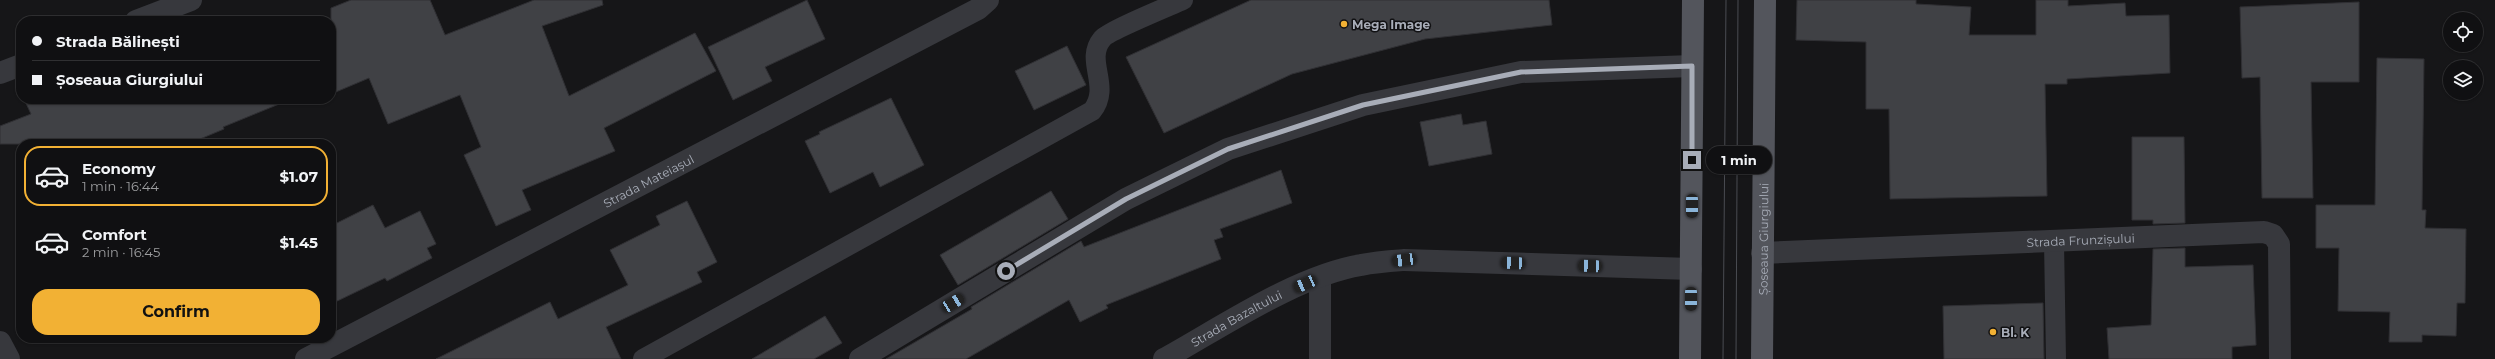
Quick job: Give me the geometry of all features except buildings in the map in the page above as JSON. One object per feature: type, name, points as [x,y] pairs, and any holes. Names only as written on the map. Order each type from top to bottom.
[{"type":"main road","points":[[1690,359],[1693,0]]},
{"type":"main road","name":"Șoseaua Giurgiului","points":[[1762,359],[1765,0]]},
{"type":"street","points":[[149,16],[191,0]]},
{"type":"street","name":"Strada Mateiașul","points":[[306,359],[978,8],[988,0]]},
{"type":"street","points":[[860,359],[1126,199],[1228,149],[1363,105],[1521,72],[1692,66]]},
{"type":"street","points":[[0,74],[16,67]]},
{"type":"street","name":"Strada Frunzișului","points":[[1762,253],[2054,242],[2264,232],[2273,235],[2279,244],[2280,359]]},
{"type":"street","name":"Strada Bazaltului","points":[[1164,359],[1276,296],[1320,278],[1360,265],[1404,260],[1691,269]]},
{"type":"street","points":[[1320,278],[1320,359]]},
{"type":"street","points":[[0,342],[9,359]]},
{"type":"lane","points":[[643,359],[1092,111],[1098,103],[1101,94],[1095,53],[1104,37],[1183,0]]},
{"type":"lane","points":[[2054,242],[2056,359]]},
{"type":"tram line","points":[[1723,359],[1726,0]]},
{"type":"tram line","points":[[1736,359],[1738,0]]},
{"type":"place","name":"Mega Image","points":[[1344,24]]},
{"type":"place","name":"Bl. K","points":[[1993,332]]},
{"type":"route","points":[[1006,271],[1126,199],[1228,149],[1363,105],[1521,72],[1692,66],[1692,160]]}]
